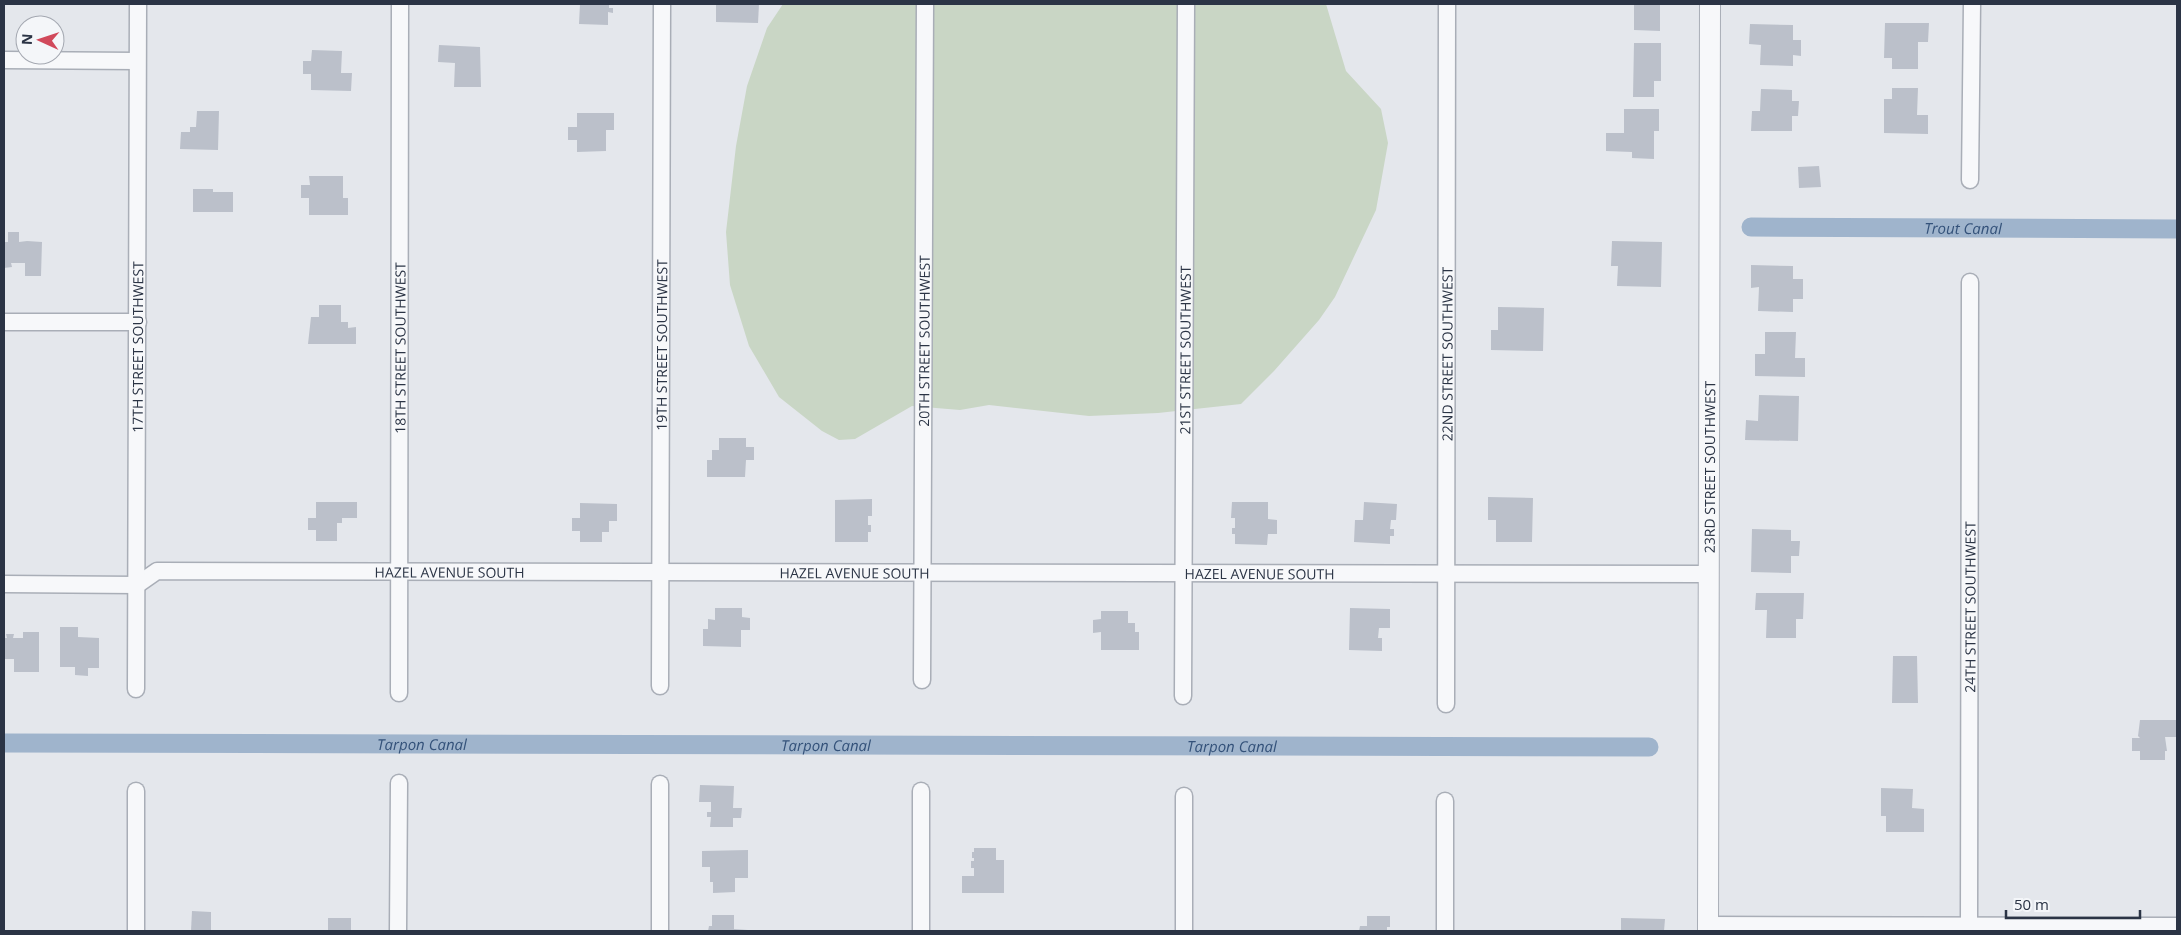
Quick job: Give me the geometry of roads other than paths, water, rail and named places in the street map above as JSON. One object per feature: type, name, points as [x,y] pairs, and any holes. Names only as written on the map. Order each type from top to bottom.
[{"type":"street","name":"17TH STREET SOUTHWEST","points":[[136,689],[138,4]]},
{"type":"street","name":"18TH STREET SOUTHWEST","points":[[398,694],[400,4]]},
{"type":"street","name":"19TH STREET SOUTHWEST","points":[[660,686],[662,4]]},
{"type":"street","name":"20TH STREET SOUTHWEST","points":[[922,680],[925,4]]},
{"type":"street","name":"21ST STREET SOUTHWEST","points":[[1183,696],[1186,4]]},
{"type":"street","name":"22ND STREET SOUTHWEST","points":[[1446,704],[1447,4]]},
{"type":"street","name":"23RD STREET SOUTHWEST","points":[[1708,928],[1710,4]]},
{"type":"street","points":[[1970,180],[1972,4]]},
{"type":"street","points":[[4,60],[137,61]]},
{"type":"street","name":"24TH STREET SOUTHWEST","points":[[1969,928],[1970,282]]},
{"type":"street","points":[[4,322],[138,322]]},
{"type":"street","name":"HAZEL AVENUE SOUTH","points":[[136,585],[157,571],[1446,575],[1709,574]]},
{"type":"street","points":[[4,584],[136,585]]},
{"type":"street","points":[[398,931],[399,783]]},
{"type":"street","points":[[660,784],[660,931]]},
{"type":"street","points":[[136,791],[136,931]]},
{"type":"street","points":[[921,791],[921,931]]},
{"type":"street","points":[[1184,796],[1184,931]]},
{"type":"street","points":[[1445,802],[1445,931]]},
{"type":"street","points":[[1708,928],[2177,926]]},
{"type":"waterway","name":"Trout Canal","points":[[1751,227],[2177,229]]},
{"type":"waterway","name":"Tarpon Canal","points":[[4,743],[1649,747]]}]
